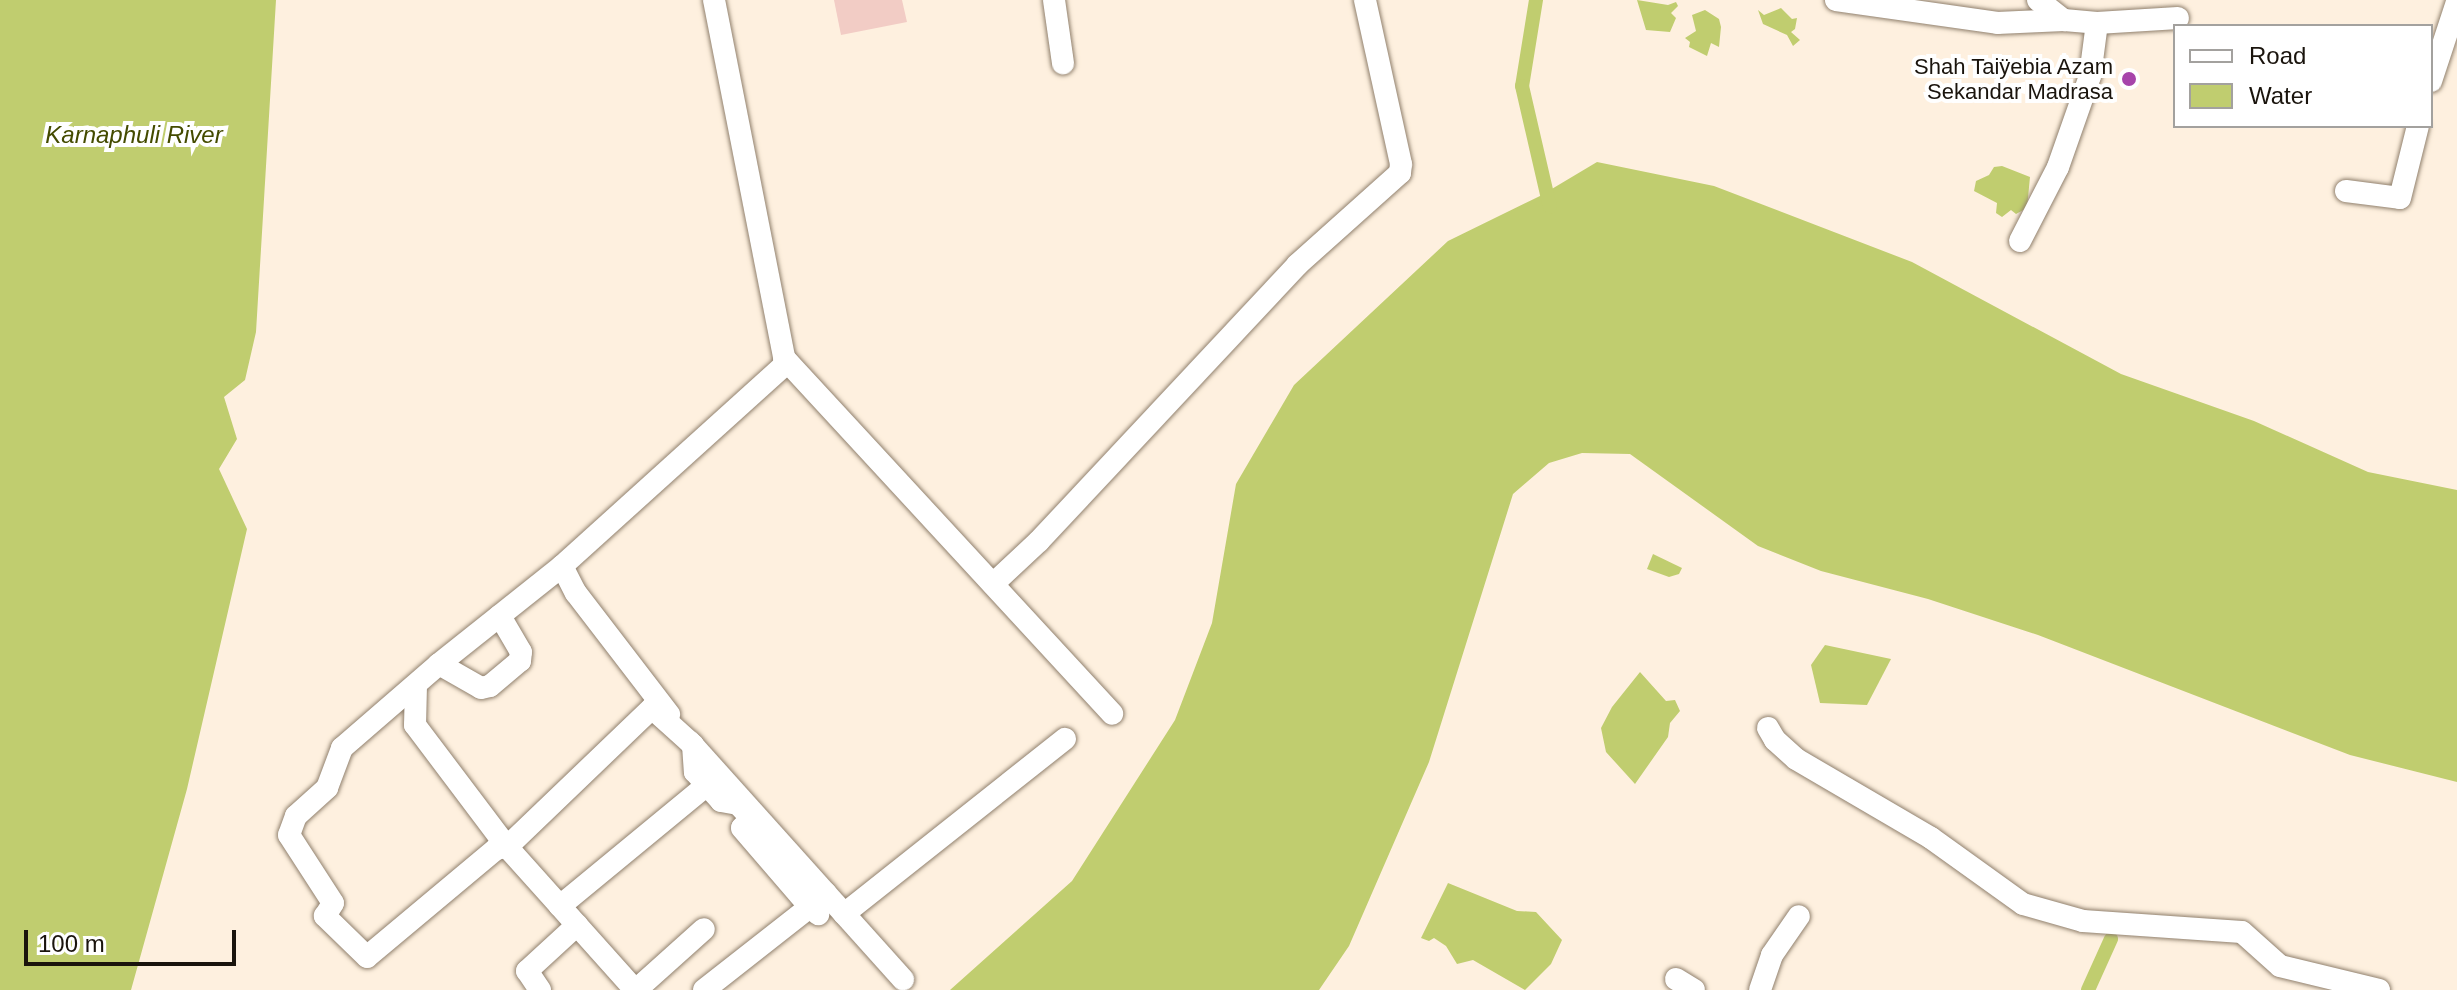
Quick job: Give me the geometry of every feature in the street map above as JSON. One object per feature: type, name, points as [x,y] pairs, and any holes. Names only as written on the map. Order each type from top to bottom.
[{"type":"street","points":[[714,0],[784,358],[1112,714]]},
{"type":"street","points":[[1054,0],[1063,63]]},
{"type":"street","points":[[993,584],[1039,541],[1297,265],[1400,173],[1399,153],[1365,0]]},
{"type":"street","points":[[1836,0],[1997,23],[2064,20],[2097,23],[2178,18]]},
{"type":"street","points":[[2038,0],[2064,20]]},
{"type":"street","points":[[2433,75],[2457,2]]},
{"type":"street","points":[[2020,241],[2058,167],[2090,76],[2097,23]]},
{"type":"street","points":[[2346,191],[2400,198],[2418,128]]},
{"type":"street","points":[[788,362],[562,566],[439,664],[342,748],[327,788],[296,816],[289,835],[333,903],[325,916],[367,957],[496,849],[507,847],[652,708],[693,745],[695,772],[721,801],[738,804],[751,818],[742,828],[818,905],[844,914],[903,979]]},
{"type":"street","points":[[562,566],[576,593],[818,905]]},
{"type":"street","points":[[439,664],[481,688],[490,686],[520,661],[521,652],[500,616]]},
{"type":"street","points":[[416,685],[415,725],[507,847],[635,990],[704,929]]},
{"type":"street","points":[[1768,728],[1775,740],[1796,759],[1931,838],[2023,904],[2083,921],[2242,932],[2280,966],[2379,990]]},
{"type":"street","points":[[844,914],[1065,739]]},
{"type":"street","points":[[560,906],[707,785]]},
{"type":"street","points":[[704,990],[818,905]]},
{"type":"street","points":[[1760,990],[1772,955],[1799,916]]},
{"type":"street","points":[[540,990],[527,971],[577,925]]},
{"type":"shaded area","points":[[834,0],[902,0],[907,22],[841,35]]},
{"type":"water","name":"Karnaphuli River","points":[[0,0],[276,0],[256,332],[245,380],[224,397],[237,439],[219,469],[247,529],[187,789],[131,990],[0,990]]},
{"type":"water","points":[[1637,0],[1668,5],[1676,2],[1678,6],[1671,13],[1676,18],[1670,32],[1646,30]]},
{"type":"water","points":[[1781,8],[1792,19],[1797,18],[1795,29],[1791,32],[1800,40],[1793,46],[1787,35],[1763,24],[1758,10],[1764,15]]},
{"type":"water","points":[[1705,10],[1719,19],[1721,27],[1719,47],[1711,43],[1707,56],[1689,47],[1690,42],[1685,38],[1696,31],[1692,15]]},
{"type":"water","points":[[1597,162],[1714,186],[1912,262],[2121,374],[2254,421],[2368,472],[2457,490],[2457,782],[2350,755],[2038,635],[1928,599],[1821,571],[1758,546],[1630,454],[1582,453],[1549,463],[1513,494],[1429,762],[1349,946],[1319,990],[950,990],[1072,881],[1175,720],[1212,623],[1236,484],[1294,385],[1448,241],[1540,196]]},
{"type":"water","points":[[2002,166],[2030,177],[2027,208],[2016,214],[2011,210],[2002,217],[1996,213],[1997,203],[1974,191],[1976,181],[1989,175],[1994,167]]},
{"type":"water","points":[[1653,554],[1682,568],[1679,574],[1669,577],[1647,569]]},
{"type":"water","points":[[1825,645],[1891,659],[1867,705],[1820,703],[1811,665]]},
{"type":"water","points":[[1640,672],[1666,701],[1675,700],[1680,711],[1670,723],[1668,737],[1635,784],[1606,752],[1601,728],[1612,707]]},
{"type":"water","points":[[1448,883],[1517,911],[1536,912],[1562,940],[1551,964],[1525,990],[1473,960],[1457,964],[1446,946],[1434,938],[1429,941],[1421,938]]},
{"type":"waterway","points":[[1536,0],[1522,86],[1550,207]]},
{"type":"waterway","points":[[2088,990],[2111,939]]},
{"type":"place","name":"Shah Taiÿebia Azam Sekandar Madrasa","points":[[2129,79]]}]
